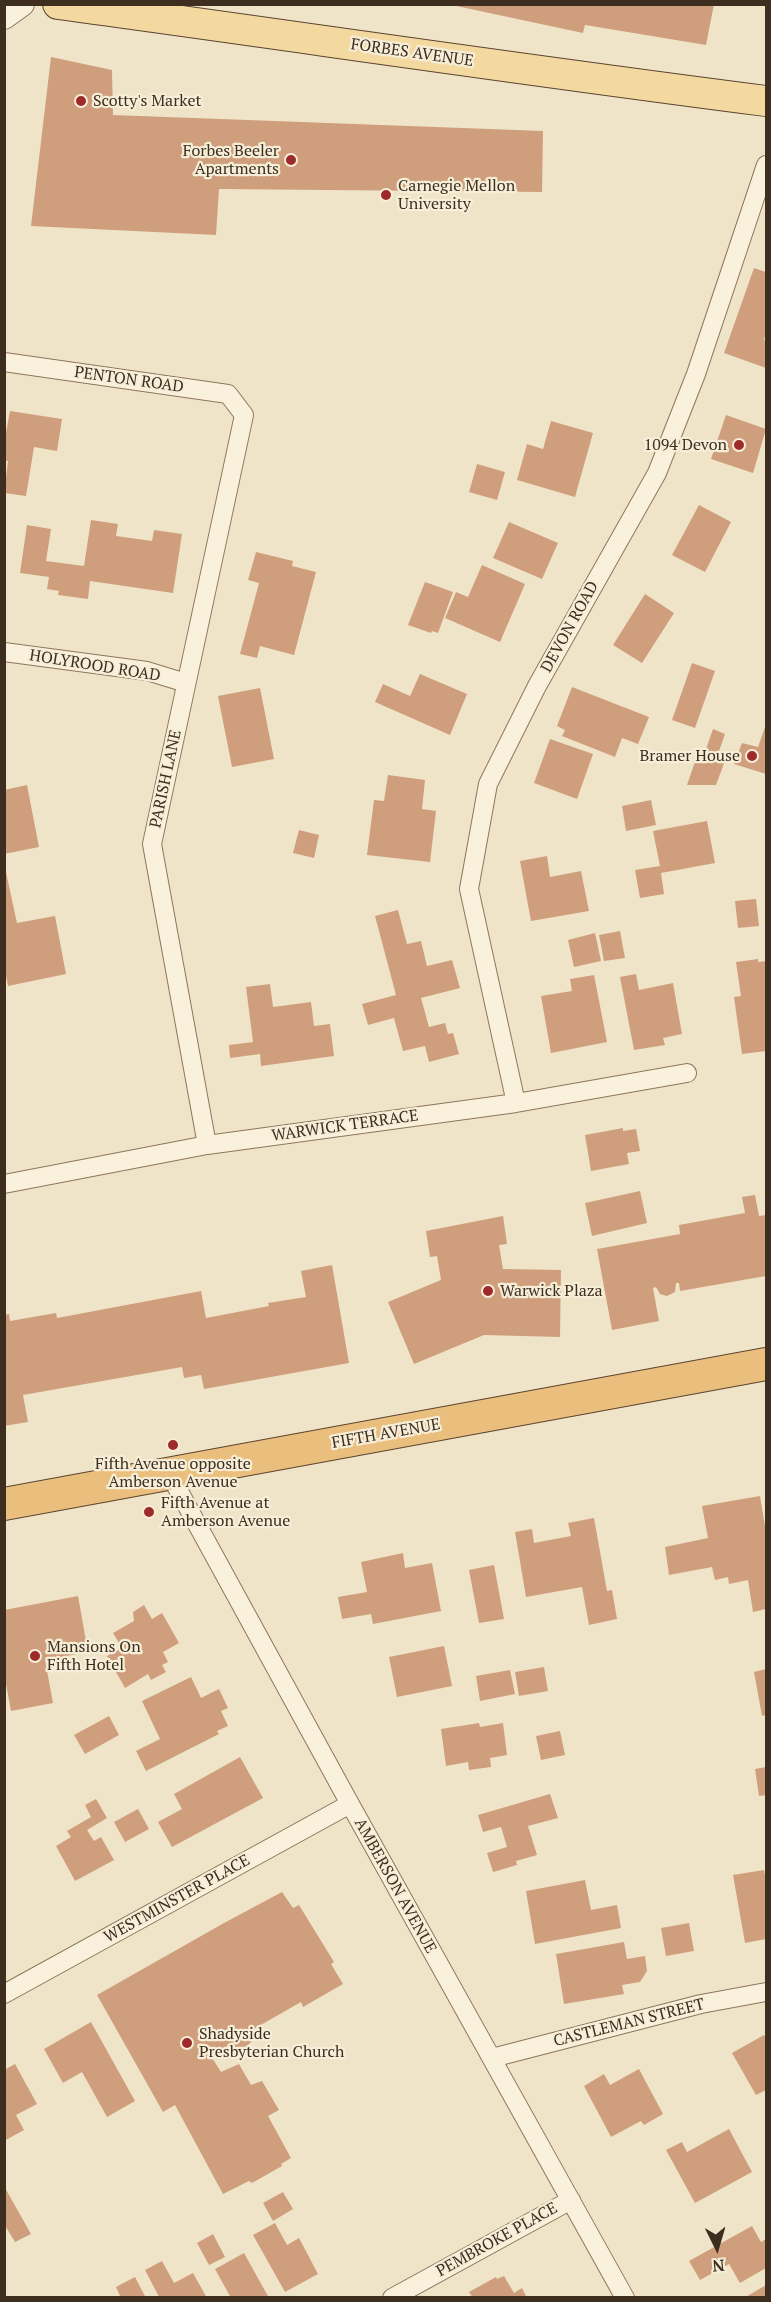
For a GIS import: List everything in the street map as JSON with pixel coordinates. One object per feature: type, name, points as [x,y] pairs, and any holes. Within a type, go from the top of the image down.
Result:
[{"type":"highway","name":"FIFTH AVENUE","points":[[4,1504],[766,1364]]},
{"type":"main road","name":"FORBES AVENUE","points":[[58,4],[766,101]]},
{"type":"street","points":[[4,16],[22,4]]},
{"type":"street","name":"DEVON ROAD","points":[[516,1103],[469,888],[488,784],[537,686],[657,473],[696,374],[766,165]]},
{"type":"street","name":"PENTON ROAD","points":[[4,362],[228,394],[244,415]]},
{"type":"street","name":"PARISH LANE","points":[[207,1145],[152,844],[244,415]]},
{"type":"street","name":"HOLYROOD ROAD","points":[[4,652],[147,671],[186,683]]},
{"type":"street","name":"WARWICK TERRACE","points":[[4,1184],[207,1145],[516,1103],[687,1073]]},
{"type":"street","name":"AMBERSON AVENUE","points":[[169,1473],[624,2298]]},
{"type":"street","name":"WESTMINSTER PLACE","points":[[4,1994],[350,1804]]},
{"type":"street","name":"CASTLEMAN STREET","points":[[492,2058],[701,2004],[766,1992]]},
{"type":"street","name":"PEMBROKE PLACE","points":[[392,2298],[571,2200]]},
{"type":"building","points":[[447,4],[714,4],[706,45],[585,25],[583,33]]},
{"type":"building","name":"Forbes Beeler Apartments","points":[[51,57],[112,70],[113,115],[543,131],[542,192],[219,189],[216,235],[31,226]]},
{"type":"building","points":[[754,268],[766,272],[764,340],[766,342],[766,368],[724,353]]},
{"type":"building","points":[[10,411],[62,419],[57,451],[34,447],[26,496],[4,493],[8,461],[4,461],[4,443]]},
{"type":"building","name":"1094 Devon","points":[[726,415],[766,429],[753,473],[711,459]]},
{"type":"building","points":[[551,421],[593,433],[575,497],[517,480],[527,444],[543,449]]},
{"type":"building","points":[[477,464],[505,472],[497,500],[469,492]]},
{"type":"building","points":[[699,505],[731,522],[705,572],[672,555]]},
{"type":"building","points":[[91,520],[118,524],[116,536],[152,541],[154,530],[182,534],[173,593],[90,581],[88,599],[58,595],[59,591],[47,589],[49,577],[20,573],[27,525],[51,529],[46,561],[84,566]]},
{"type":"building","points":[[509,522],[558,543],[542,579],[493,558]]},
{"type":"building","points":[[256,552],[293,561],[292,566],[316,572],[294,655],[260,646],[257,658],[240,654],[259,583],[248,580]]},
{"type":"building","points":[[482,565],[525,584],[500,642],[445,618],[456,592],[468,597]]},
{"type":"building","points":[[425,582],[453,592],[438,633],[432,631],[431,633],[408,625]]},
{"type":"building","points":[[645,594],[674,613],[642,663],[613,645]]},
{"type":"building","points":[[692,663],[715,671],[695,728],[672,720]]},
{"type":"building","points":[[420,674],[467,694],[450,735],[375,702],[383,684],[410,696]]},
{"type":"building","points":[[572,687],[649,717],[638,744],[622,738],[615,757],[562,736],[565,730],[557,726]]},
{"type":"building","points":[[260,688],[274,759],[232,767],[218,696]]},
{"type":"building","name":"Bramer House","points":[[766,724],[766,774],[734,764],[742,743],[758,747]]},
{"type":"building","points":[[713,729],[725,734],[718,754],[726,758],[716,785],[687,785],[699,750],[705,752]]},
{"type":"building","points":[[550,739],[593,754],[577,799],[534,783]]},
{"type":"building","points":[[388,775],[425,780],[422,809],[436,811],[430,862],[367,855],[374,800],[384,801]]},
{"type":"building","points":[[27,785],[39,847],[4,854],[4,790]]},
{"type":"building","points":[[651,800],[656,825],[626,831],[622,806]]},
{"type":"building","points":[[707,821],[715,863],[661,873],[664,894],[640,898],[635,870],[660,866],[653,831]]},
{"type":"building","points":[[299,830],[319,835],[314,858],[293,853]]},
{"type":"building","points":[[547,856],[550,877],[581,871],[589,911],[531,921],[520,861]]},
{"type":"building","points":[[4,863],[17,923],[55,916],[66,974],[8,986],[4,966]]},
{"type":"building","points":[[756,899],[759,926],[738,928],[735,901]]},
{"type":"building","points":[[398,910],[407,944],[421,941],[427,966],[452,960],[460,988],[421,998],[429,1027],[445,1023],[448,1034],[453,1033],[459,1054],[429,1062],[425,1046],[403,1051],[394,1018],[368,1025],[362,1004],[396,995],[375,916]]},
{"type":"building","points":[[620,931],[625,958],[604,961],[599,935]]},
{"type":"building","points":[[595,933],[601,961],[574,967],[568,940]]},
{"type":"building","points":[[758,959],[758,962],[766,961],[766,1051],[742,1054],[734,997],[741,996],[736,962]]},
{"type":"building","points":[[636,974],[639,990],[673,983],[682,1034],[663,1038],[665,1045],[634,1050],[620,977]]},
{"type":"building","points":[[594,975],[607,1042],[551,1053],[541,996],[572,991],[570,979]]},
{"type":"building","points":[[270,984],[273,1007],[311,1002],[314,1026],[330,1024],[334,1056],[261,1066],[260,1054],[230,1058],[229,1045],[253,1042],[246,987]]},
{"type":"building","points":[[623,1128],[623,1131],[636,1129],[640,1151],[627,1153],[629,1164],[591,1171],[585,1135]]},
{"type":"building","points":[[640,1191],[647,1223],[592,1236],[585,1203]]},
{"type":"building","points":[[755,1195],[759,1216],[766,1215],[766,1276],[680,1291],[679,1283],[676,1283],[675,1292],[667,1296],[660,1294],[656,1287],[653,1288],[659,1321],[612,1330],[597,1249],[680,1234],[679,1225],[745,1213],[742,1197]]},
{"type":"building","name":"Warwick Plaza","points":[[503,1216],[507,1244],[499,1245],[503,1269],[561,1270],[560,1337],[484,1335],[414,1364],[388,1302],[441,1280],[437,1256],[430,1257],[426,1231]]},
{"type":"building","points":[[332,1265],[349,1363],[204,1389],[201,1375],[184,1378],[182,1367],[23,1395],[28,1422],[4,1426],[4,1315],[9,1314],[10,1321],[56,1313],[57,1318],[201,1291],[206,1318],[269,1306],[268,1303],[306,1297],[301,1271]]},
{"type":"building","points":[[760,1496],[766,1532],[766,1609],[753,1612],[748,1580],[729,1584],[728,1577],[715,1580],[712,1567],[669,1575],[665,1547],[708,1538],[702,1506]]},
{"type":"building","points":[[594,1518],[607,1591],[612,1590],[617,1619],[589,1625],[582,1587],[526,1597],[515,1532],[532,1529],[534,1543],[571,1536],[568,1523]]},
{"type":"building","points":[[403,1553],[405,1568],[432,1563],[441,1611],[373,1624],[371,1614],[342,1619],[338,1597],[367,1592],[361,1562]]},
{"type":"building","points":[[494,1565],[504,1619],[479,1623],[469,1570]]},
{"type":"building","name":"Mansions On Fifth Hotel","points":[[78,1596],[88,1652],[45,1660],[53,1703],[11,1711],[4,1673],[4,1610]]},
{"type":"building","points":[[144,1605],[152,1619],[162,1613],[179,1643],[163,1652],[168,1662],[162,1665],[166,1672],[151,1680],[148,1674],[125,1688],[107,1656],[122,1648],[113,1633],[134,1621],[133,1612]]},
{"type":"building","points":[[444,1646],[452,1686],[397,1697],[389,1657]]},
{"type":"building","points":[[544,1667],[548,1691],[519,1696],[515,1672]]},
{"type":"building","points":[[766,1669],[766,1715],[762,1716],[754,1672]]},
{"type":"building","points":[[510,1670],[515,1694],[480,1701],[476,1676]]},
{"type":"building","points":[[191,1677],[201,1698],[219,1689],[228,1708],[221,1711],[228,1726],[217,1731],[219,1734],[146,1771],[136,1751],[160,1739],[142,1701]]},
{"type":"building","points":[[109,1716],[119,1735],[85,1754],[74,1735]]},
{"type":"building","points":[[479,1723],[480,1727],[503,1723],[507,1755],[490,1758],[491,1767],[469,1770],[468,1762],[446,1766],[441,1729]]},
{"type":"building","points":[[560,1731],[565,1755],[541,1760],[536,1736]]},
{"type":"building","points":[[240,1757],[263,1798],[172,1847],[158,1822],[182,1809],[174,1794]]},
{"type":"building","points":[[766,1767],[766,1795],[759,1796],[755,1769]]},
{"type":"building","points":[[550,1794],[558,1818],[528,1826],[537,1855],[516,1861],[517,1865],[493,1872],[487,1853],[507,1847],[501,1827],[483,1832],[478,1815]]},
{"type":"building","points":[[96,1799],[107,1818],[87,1830],[94,1841],[101,1837],[114,1860],[75,1881],[56,1846],[71,1837],[67,1831],[91,1817],[85,1805]]},
{"type":"building","points":[[138,1809],[149,1829],[125,1842],[114,1822]]},
{"type":"building","points":[[764,1870],[766,1939],[745,1943],[733,1875]]},
{"type":"building","points":[[585,1880],[591,1910],[617,1905],[621,1928],[535,1944],[526,1891]]},
{"type":"building","name":"Shadyside Presbyterian Church","points":[[282,1892],[293,1908],[299,1905],[334,1962],[331,1964],[343,1984],[303,2007],[301,2002],[252,2030],[252,2041],[246,2047],[241,2049],[229,2045],[211,2056],[221,2072],[239,2064],[251,2085],[262,2081],[279,2110],[268,2116],[291,2158],[281,2164],[282,2166],[252,2183],[249,2181],[223,2194],[175,2105],[163,2112],[97,1995]]},
{"type":"building","points":[[689,1923],[694,1951],[666,1956],[661,1928]]},
{"type":"building","points":[[624,1942],[627,1959],[645,1956],[647,1971],[640,1982],[622,1985],[624,1994],[564,2004],[556,1954]]},
{"type":"building","points":[[91,2022],[135,2101],[107,2117],[82,2072],[63,2083],[44,2049]]},
{"type":"building","points":[[764,2035],[766,2039],[766,2090],[756,2095],[732,2053]]},
{"type":"building","points":[[15,2064],[37,2104],[16,2115],[24,2130],[4,2141],[4,2070]]},
{"type":"building","points":[[639,2069],[663,2114],[644,2125],[641,2121],[611,2137],[584,2086],[604,2074],[610,2085]]},
{"type":"building","points":[[729,2129],[752,2172],[695,2203],[666,2150],[682,2142],[687,2152]]},
{"type":"building","points":[[4,2186],[31,2234],[15,2242],[4,2224]]},
{"type":"building","points":[[283,2192],[293,2209],[273,2221],[263,2203]]},
{"type":"building","points":[[275,2223],[287,2245],[299,2238],[318,2274],[285,2292],[253,2235]]},
{"type":"building","points":[[752,2226],[761,2242],[766,2239],[766,2268],[740,2283],[729,2264],[700,2280],[689,2261]]},
{"type":"building","points":[[213,2234],[225,2257],[209,2265],[197,2243]]},
{"type":"building","points":[[244,2253],[269,2298],[231,2298],[215,2269]]},
{"type":"building","points":[[162,2261],[174,2283],[193,2273],[207,2298],[159,2297],[145,2270]]},
{"type":"building","points":[[504,2276],[514,2293],[522,2288],[527,2298],[473,2298],[469,2292],[496,2277],[497,2279]]},
{"type":"building","points":[[135,2277],[146,2298],[121,2298],[116,2287]]},
{"type":"building","points":[[766,2285],[766,2298],[744,2298]]},
{"type":"place","name":"Scotty's Market","points":[[81,101]]},
{"type":"place","name":"Forbes Beeler Apartments","points":[[291,160]]},
{"type":"place","name":"Carnegie Mellon University","points":[[386,195]]},
{"type":"place","name":"1094 Devon","points":[[739,445]]},
{"type":"place","name":"Bramer House","points":[[752,756]]},
{"type":"place","name":"Warwick Plaza","points":[[488,1291]]},
{"type":"place","name":"Fifth Avenue opposite Amberson Avenue","points":[[173,1445]]},
{"type":"place","name":"Fifth Avenue at Amberson Avenue","points":[[149,1512]]},
{"type":"place","name":"Mansions On Fifth Hotel","points":[[35,1656]]},
{"type":"place","name":"Shadyside Presbyterian Church","points":[[187,2043]]}]
